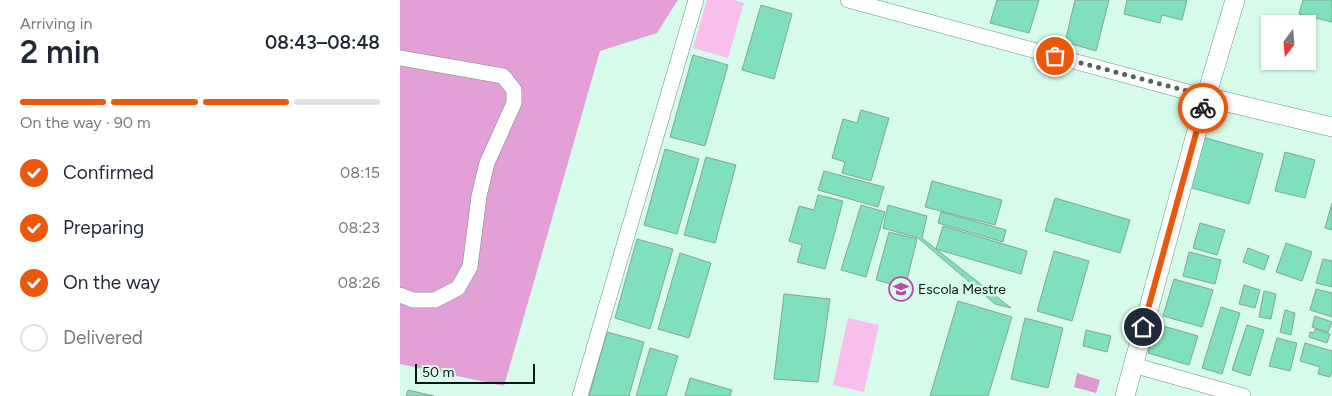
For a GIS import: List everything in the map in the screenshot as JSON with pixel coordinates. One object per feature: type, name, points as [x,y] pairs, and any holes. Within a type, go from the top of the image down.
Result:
[{"type":"street","points":[[580,396],[696,0]]},
{"type":"street","points":[[848,0],[1332,128]]},
{"type":"street","points":[[1125,396],[1206,96],[1235,0]]},
{"type":"street","points":[[400,58],[502,76],[514,90],[514,103],[487,163],[479,196],[470,267],[458,288],[436,300],[413,300],[400,296]]},
{"type":"street","points":[[1133,365],[1244,396]]},
{"type":"shaded area","points":[[400,0],[678,0],[657,33],[600,51],[504,386],[400,364]]},
{"type":"shaded area","points":[[707,0],[734,0],[744,3],[728,58],[693,48]]},
{"type":"shaded area","points":[[848,318],[879,325],[864,392],[833,385]]},
{"type":"shaded area","points":[[1077,373],[1100,380],[1096,393],[1074,387]]},
{"type":"building","points":[[997,0],[1039,0],[1029,33],[990,23]]},
{"type":"building","points":[[1075,0],[1109,0],[1096,51],[1065,42]]},
{"type":"building","points":[[1127,0],[1187,0],[1182,20],[1162,15],[1160,23],[1124,14]]},
{"type":"building","points":[[1303,0],[1332,0],[1332,22],[1316,18],[1316,15],[1299,14]]},
{"type":"building","points":[[761,5],[792,14],[774,79],[742,70]]},
{"type":"building","points":[[693,55],[728,65],[705,146],[670,137]]},
{"type":"building","points":[[861,110],[889,118],[871,181],[842,173],[845,162],[832,158],[843,119],[857,123]]},
{"type":"building","points":[[1199,136],[1263,154],[1249,204],[1185,186]]},
{"type":"building","points":[[665,149],[699,159],[677,234],[644,225]]},
{"type":"building","points":[[1285,152],[1315,160],[1305,198],[1275,191]]},
{"type":"building","points":[[706,157],[736,165],[715,243],[684,235]]},
{"type":"building","points":[[824,171],[884,187],[878,207],[818,190]]},
{"type":"building","points":[[932,181],[1002,200],[995,225],[925,207]]},
{"type":"building","points":[[818,195],[843,201],[825,269],[797,262],[802,245],[789,241],[799,206],[814,210]]},
{"type":"building","points":[[1055,198],[1130,220],[1120,253],[1045,231]]},
{"type":"building","points":[[1332,203],[1332,230],[1325,228]]},
{"type":"building","points":[[861,205],[885,212],[866,277],[841,270]]},
{"type":"building","points":[[888,205],[927,216],[922,238],[1011,308],[995,304],[918,238],[883,228]]},
{"type":"building","points":[[941,212],[1006,230],[1003,242],[938,223]]},
{"type":"building","points":[[1200,223],[1225,230],[1217,255],[1193,248]]},
{"type":"building","points":[[943,226],[1027,251],[1021,274],[936,249]]},
{"type":"building","points":[[889,232],[917,239],[905,288],[876,280]]},
{"type":"building","points":[[637,239],[673,249],[650,329],[615,318]]},
{"type":"building","points":[[1286,243],[1312,252],[1302,281],[1276,272]]},
{"type":"building","points":[[1248,248],[1269,256],[1264,270],[1243,262]]},
{"type":"building","points":[[1054,251],[1089,261],[1072,321],[1037,311]]},
{"type":"building","points":[[1189,252],[1221,260],[1215,284],[1183,276]]},
{"type":"building","points":[[680,253],[711,263],[689,338],[658,329]]},
{"type":"building","points":[[1323,259],[1332,261],[1332,287],[1316,283]]},
{"type":"building","points":[[1174,279],[1213,290],[1202,327],[1163,316]]},
{"type":"building","points":[[1244,285],[1260,290],[1255,308],[1239,304]]},
{"type":"building","points":[[1316,289],[1332,293],[1332,317],[1310,310]]},
{"type":"building","points":[[1264,291],[1276,294],[1271,319],[1259,317]]},
{"type":"building","points":[[784,294],[830,299],[818,382],[774,379]]},
{"type":"building","points":[[958,301],[1012,317],[988,396],[930,396]]},
{"type":"building","points":[[1221,307],[1240,313],[1222,374],[1202,368]]},
{"type":"building","points":[[1285,310],[1295,313],[1291,335],[1280,332]]},
{"type":"building","points":[[1315,316],[1332,322],[1328,332],[1312,327]]},
{"type":"building","points":[[1025,318],[1063,328],[1048,388],[1011,379]]},
{"type":"building","points":[[1156,324],[1198,336],[1189,365],[1148,353]]},
{"type":"building","points":[[1247,325],[1264,330],[1250,376],[1232,370]]},
{"type":"building","points":[[1315,329],[1330,334],[1327,343],[1309,337],[1310,332],[1314,333]]},
{"type":"building","points":[[1086,330],[1111,336],[1107,352],[1083,346]]},
{"type":"building","points":[[607,332],[644,342],[629,396],[589,396]]},
{"type":"building","points":[[1277,338],[1297,343],[1290,371],[1269,366]]},
{"type":"building","points":[[1305,343],[1332,351],[1332,371],[1330,377],[1318,374],[1320,367],[1300,361]]},
{"type":"building","points":[[650,348],[678,356],[666,396],[636,396]]},
{"type":"building","points":[[690,378],[732,390],[730,396],[685,396]]},
{"type":"building","points":[[408,390],[434,396],[406,396]]},
{"type":"way so far","points":[[1055,56],[1206,96],[1203,108]]},
{"type":"place","name":"Escola Mestre","points":[[901,289]]},
{"type":"route","points":[[1143,327],[1203,108]]}]
